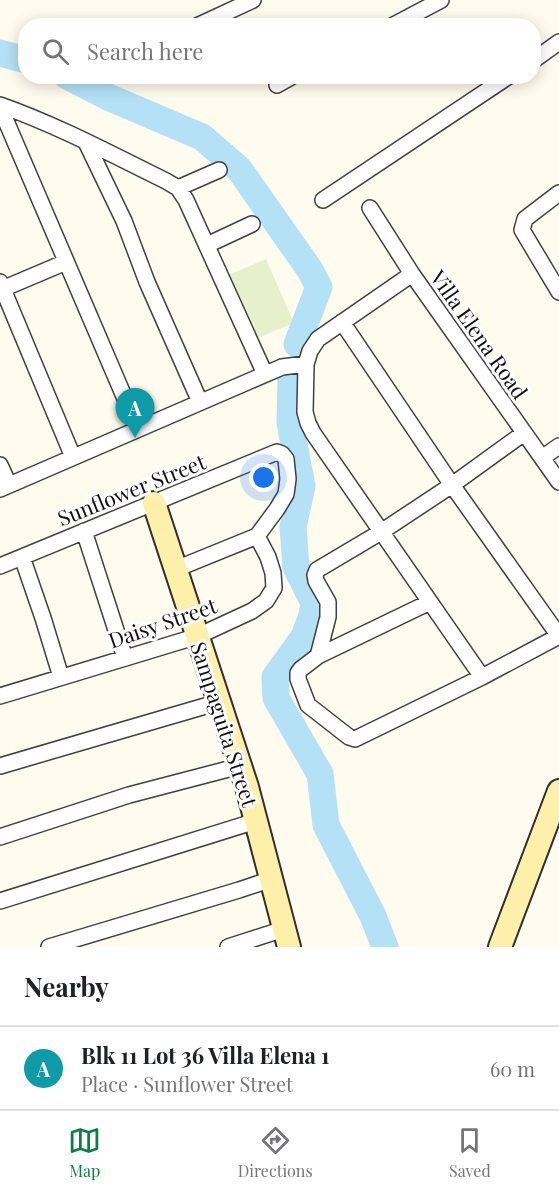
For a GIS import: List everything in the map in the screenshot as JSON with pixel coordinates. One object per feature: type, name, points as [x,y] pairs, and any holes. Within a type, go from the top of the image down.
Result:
[{"type":"street","points":[[214,18],[253,0]]},
{"type":"street","points":[[407,18],[441,0]]},
{"type":"street","points":[[541,55],[559,42]]},
{"type":"street","points":[[323,200],[497,84]]},
{"type":"street","points":[[0,106],[27,115],[86,142],[178,188],[186,200],[265,374]]},
{"type":"street","points":[[0,106],[138,429]]},
{"type":"street","points":[[86,142],[124,221],[147,282],[200,402]]},
{"type":"street","points":[[178,188],[219,170]]},
{"type":"street","points":[[559,193],[525,219],[522,230],[559,292]]},
{"type":"street","name":"Villa Elena Road","points":[[370,208],[412,274],[559,482]]},
{"type":"street","points":[[207,245],[252,224]]},
{"type":"street","points":[[66,262],[1,287],[73,457]]},
{"type":"street","points":[[412,274],[318,339],[302,364],[306,412],[313,433],[482,677]]},
{"type":"street","points":[[342,322],[452,485],[559,636],[356,739],[349,737],[308,705],[298,679],[301,669],[318,656],[430,602]]},
{"type":"street","points":[[0,465],[4,487],[265,374],[282,367],[302,364]]},
{"type":"street","points":[[318,656],[328,617],[328,602],[316,581],[317,570],[381,532],[524,433]]},
{"type":"street","points":[[542,458],[559,446]]},
{"type":"street","name":"Sunflower Street","points":[[0,567],[277,452],[286,459],[288,479],[286,494],[257,536]]},
{"type":"street","name":"Sampaguita Street","points":[[154,502],[240,766],[287,938]]},
{"type":"street","points":[[84,531],[125,658]]},
{"type":"street","points":[[176,570],[257,536]]},
{"type":"street","name":"Daisy Street","points":[[0,696],[198,636],[252,611],[266,601],[274,588],[273,573],[268,557],[257,536]]},
{"type":"street","points":[[22,556],[62,677]]},
{"type":"street","points":[[0,766],[219,702]]},
{"type":"street","points":[[0,837],[129,795],[240,766]]},
{"type":"street","points":[[500,947],[559,790]]},
{"type":"street","points":[[0,901],[256,821]]},
{"type":"street","points":[[49,947],[272,879]]},
{"type":"street","points":[[228,947],[287,938]]},
{"type":"green space","points":[[266,259],[294,323],[255,339],[228,275]]},
{"type":"waterway","points":[[0,53],[18,58]]},
{"type":"waterway","points":[[83,84],[202,137],[239,169],[310,270],[319,287],[297,344]]},
{"type":"waterway","points":[[291,377],[290,423],[302,486],[293,527],[296,567],[314,603],[304,637],[275,677],[276,698],[320,774],[326,825],[373,916],[385,947]]},
{"type":"place","name":"Blk 11 Lot 36 Villa Elena 1","points":[[135,438]]}]
